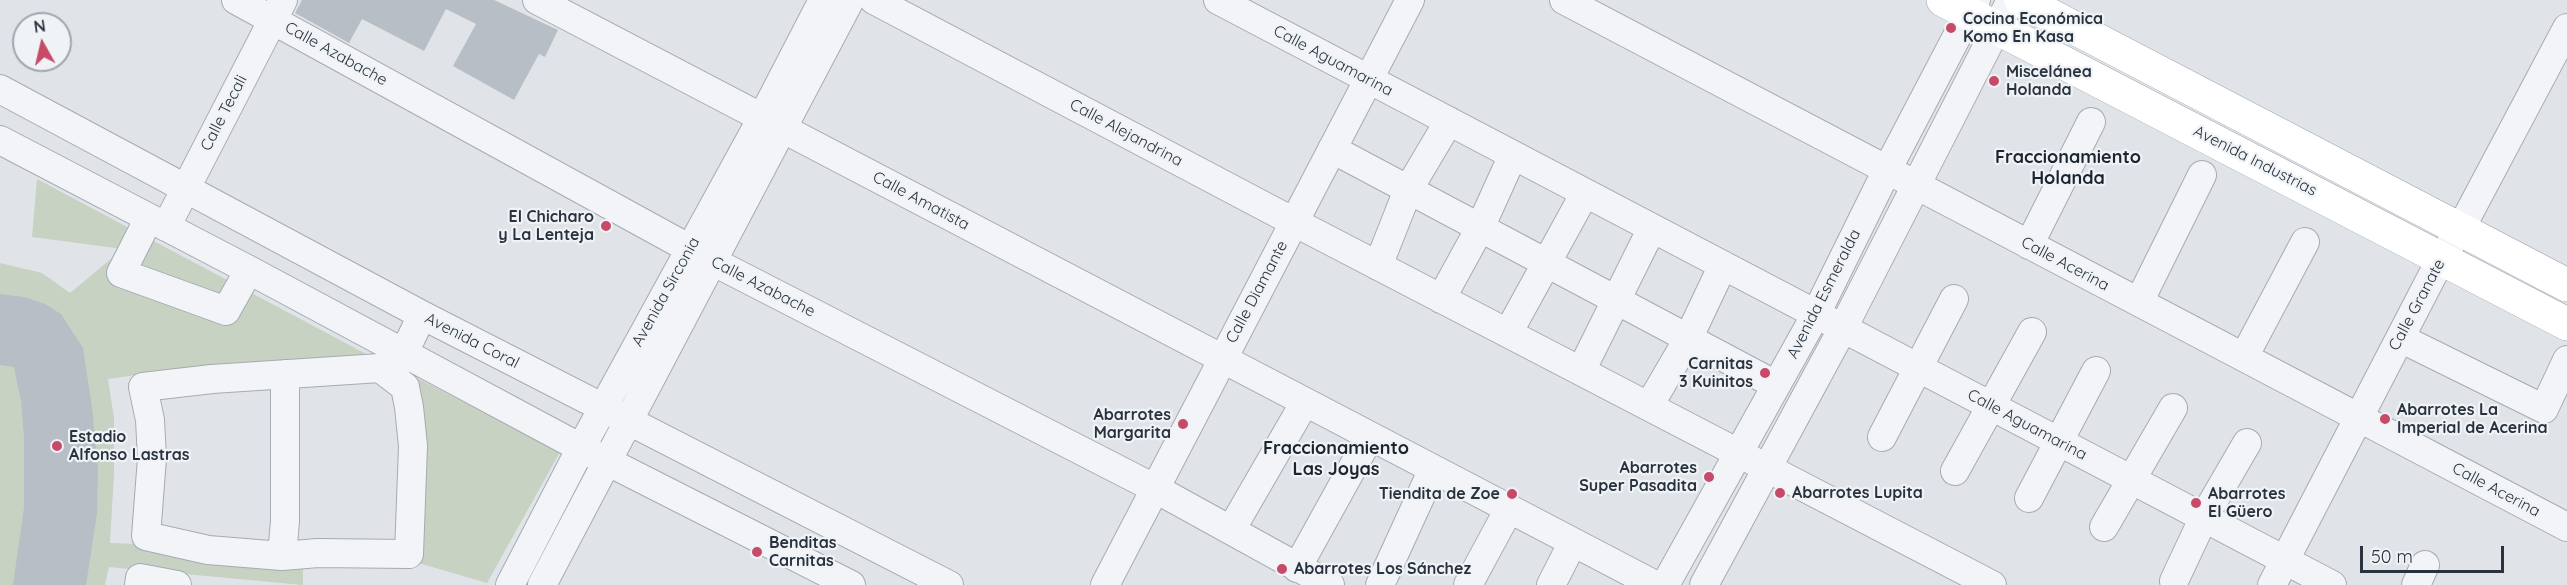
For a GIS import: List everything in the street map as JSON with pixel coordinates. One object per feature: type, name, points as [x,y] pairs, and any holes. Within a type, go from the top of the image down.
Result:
[{"type":"main road","points":[[2020,0],[2567,285]]},
{"type":"main road","name":"Avenida Industrias","points":[[1962,4],[2004,14],[2442,258],[2567,324]]},
{"type":"street","name":"Calle Azabache","points":[[236,0],[278,10],[701,254],[1156,489],[1330,585]]},
{"type":"street","name":"Calle Amatista","points":[[537,0],[1654,585]]},
{"type":"street","name":"Avenida Sirconia","points":[[772,123],[823,0]]},
{"type":"street","name":"Avenida Sirconia","points":[[510,585],[602,408],[701,254],[772,123],[850,0]]},
{"type":"street","name":"Calle Alejandrina","points":[[874,0],[1378,266],[1992,585]]},
{"type":"street","name":"Calle Aguamarina","points":[[1218,0],[2204,517],[2279,573],[2332,585]]},
{"type":"street","name":"Calle Diamante","points":[[1105,585],[1410,0]]},
{"type":"street","name":"Calle Acerina","points":[[1564,0],[2567,527]]},
{"type":"street","name":"Avenida Esmeralda","points":[[1665,585],[1816,314],[1887,170],[1962,4]]},
{"type":"street","name":"Calle Tecali","points":[[249,270],[226,311],[122,273],[185,189],[278,10]]},
{"type":"street","name":"Avenida Esmeralda","points":[[1704,585],[1843,328],[2004,14]]},
{"type":"street","name":"Calle Granate","points":[[2279,573],[2442,258],[2461,228],[2567,28]]},
{"type":"street","name":"Avenida Coral","points":[[0,89],[422,315],[949,585]]},
{"type":"street","points":[[1378,266],[1408,189],[1449,121]]},
{"type":"street","points":[[2029,244],[2091,122]]},
{"type":"street","points":[[0,140],[249,270],[580,448],[851,585]]},
{"type":"street","points":[[1332,149],[1776,386]]},
{"type":"street","points":[[1442,299],[1480,228],[1513,155]]},
{"type":"street","points":[[2139,302],[2202,175]]},
{"type":"street","points":[[1508,333],[1586,193]]},
{"type":"street","points":[[1581,371],[1652,228]]},
{"type":"street","points":[[2244,357],[2305,242]]},
{"type":"street","name":"Avenida Sirconia","points":[[542,585],[628,422],[701,254]]},
{"type":"street","points":[[1649,406],[1688,339],[1723,265]]},
{"type":"street","points":[[1882,437],[1954,299]]},
{"type":"street","points":[[380,368],[405,387],[409,407],[413,446],[409,554],[282,556],[208,550],[146,536],[152,458],[150,420],[143,387],[212,379],[380,368],[395,368],[422,315]]},
{"type":"street","points":[[1955,471],[2032,332]]},
{"type":"street","points":[[2400,338],[2544,409],[2567,360]]},
{"type":"street","points":[[2029,498],[2096,371]]},
{"type":"street","points":[[282,556],[285,521],[285,374]]},
{"type":"street","points":[[1231,530],[1305,402]]},
{"type":"street","points":[[2104,527],[2173,408]]},
{"type":"street","points":[[1297,568],[1370,436]]},
{"type":"street","points":[[2174,581],[2204,517],[2247,443]]},
{"type":"street","points":[[1380,585],[1433,469]]},
{"type":"street","points":[[1470,580],[1509,509]]},
{"type":"street","points":[[1551,585],[1573,542]]},
{"type":"street","points":[[139,585],[140,578],[177,585]]},
{"type":"green space","name":"Estadio Alfonso Lastras","points":[[37,179],[370,356],[209,365],[108,379],[114,418],[110,543],[140,544],[303,567],[303,585],[109,567],[105,585],[0,585],[0,263],[42,273],[70,293],[123,249],[32,237]]},
{"type":"green space","points":[[417,378],[560,452],[487,583],[415,562],[419,399]]},
{"type":"building","points":[[302,0],[494,0],[558,30],[545,57],[539,54],[514,100],[453,66],[476,24],[446,9],[424,51],[362,19],[349,43],[295,13]]},
{"type":"building","points":[[0,294],[24,297],[45,304],[61,314],[83,348],[98,470],[97,513],[86,585],[13,585],[24,508],[24,437],[21,401],[14,367],[0,365]]},
{"type":"place","name":"Cocina Económica Komo En Kasa","points":[[1951,28]]},
{"type":"place","name":"Miscelánea Holanda","points":[[1994,81]]},
{"type":"place","name":"El Chicharo y La Lenteja","points":[[606,226]]},
{"type":"place","name":"Carnitas 3 Kuinitos","points":[[1765,373]]},
{"type":"place","name":"Abarrotes La Imperial de Acerina","points":[[2385,419]]},
{"type":"place","name":"Abarrotes Margarita","points":[[1183,424]]},
{"type":"place","name":"Estadio Alfonso Lastras","points":[[57,446]]},
{"type":"place","name":"Abarrotes Super Pasadita","points":[[1709,477]]},
{"type":"place","name":"Abarrotes Lupita","points":[[1780,493]]},
{"type":"place","name":"Tiendita de Zoe","points":[[1512,494]]},
{"type":"place","name":"Abarrotes El Güero","points":[[2196,503]]},
{"type":"place","name":"Benditas Carnitas","points":[[757,552]]},
{"type":"place","name":"Abarrotes Los Sánchez","points":[[1282,569]]},
{"type":"district","name":"Fraccionamiento Holanda","points":[[2068,168]]},
{"type":"district","name":"Fraccionamiento Las Joyas","points":[[1336,459]]}]
